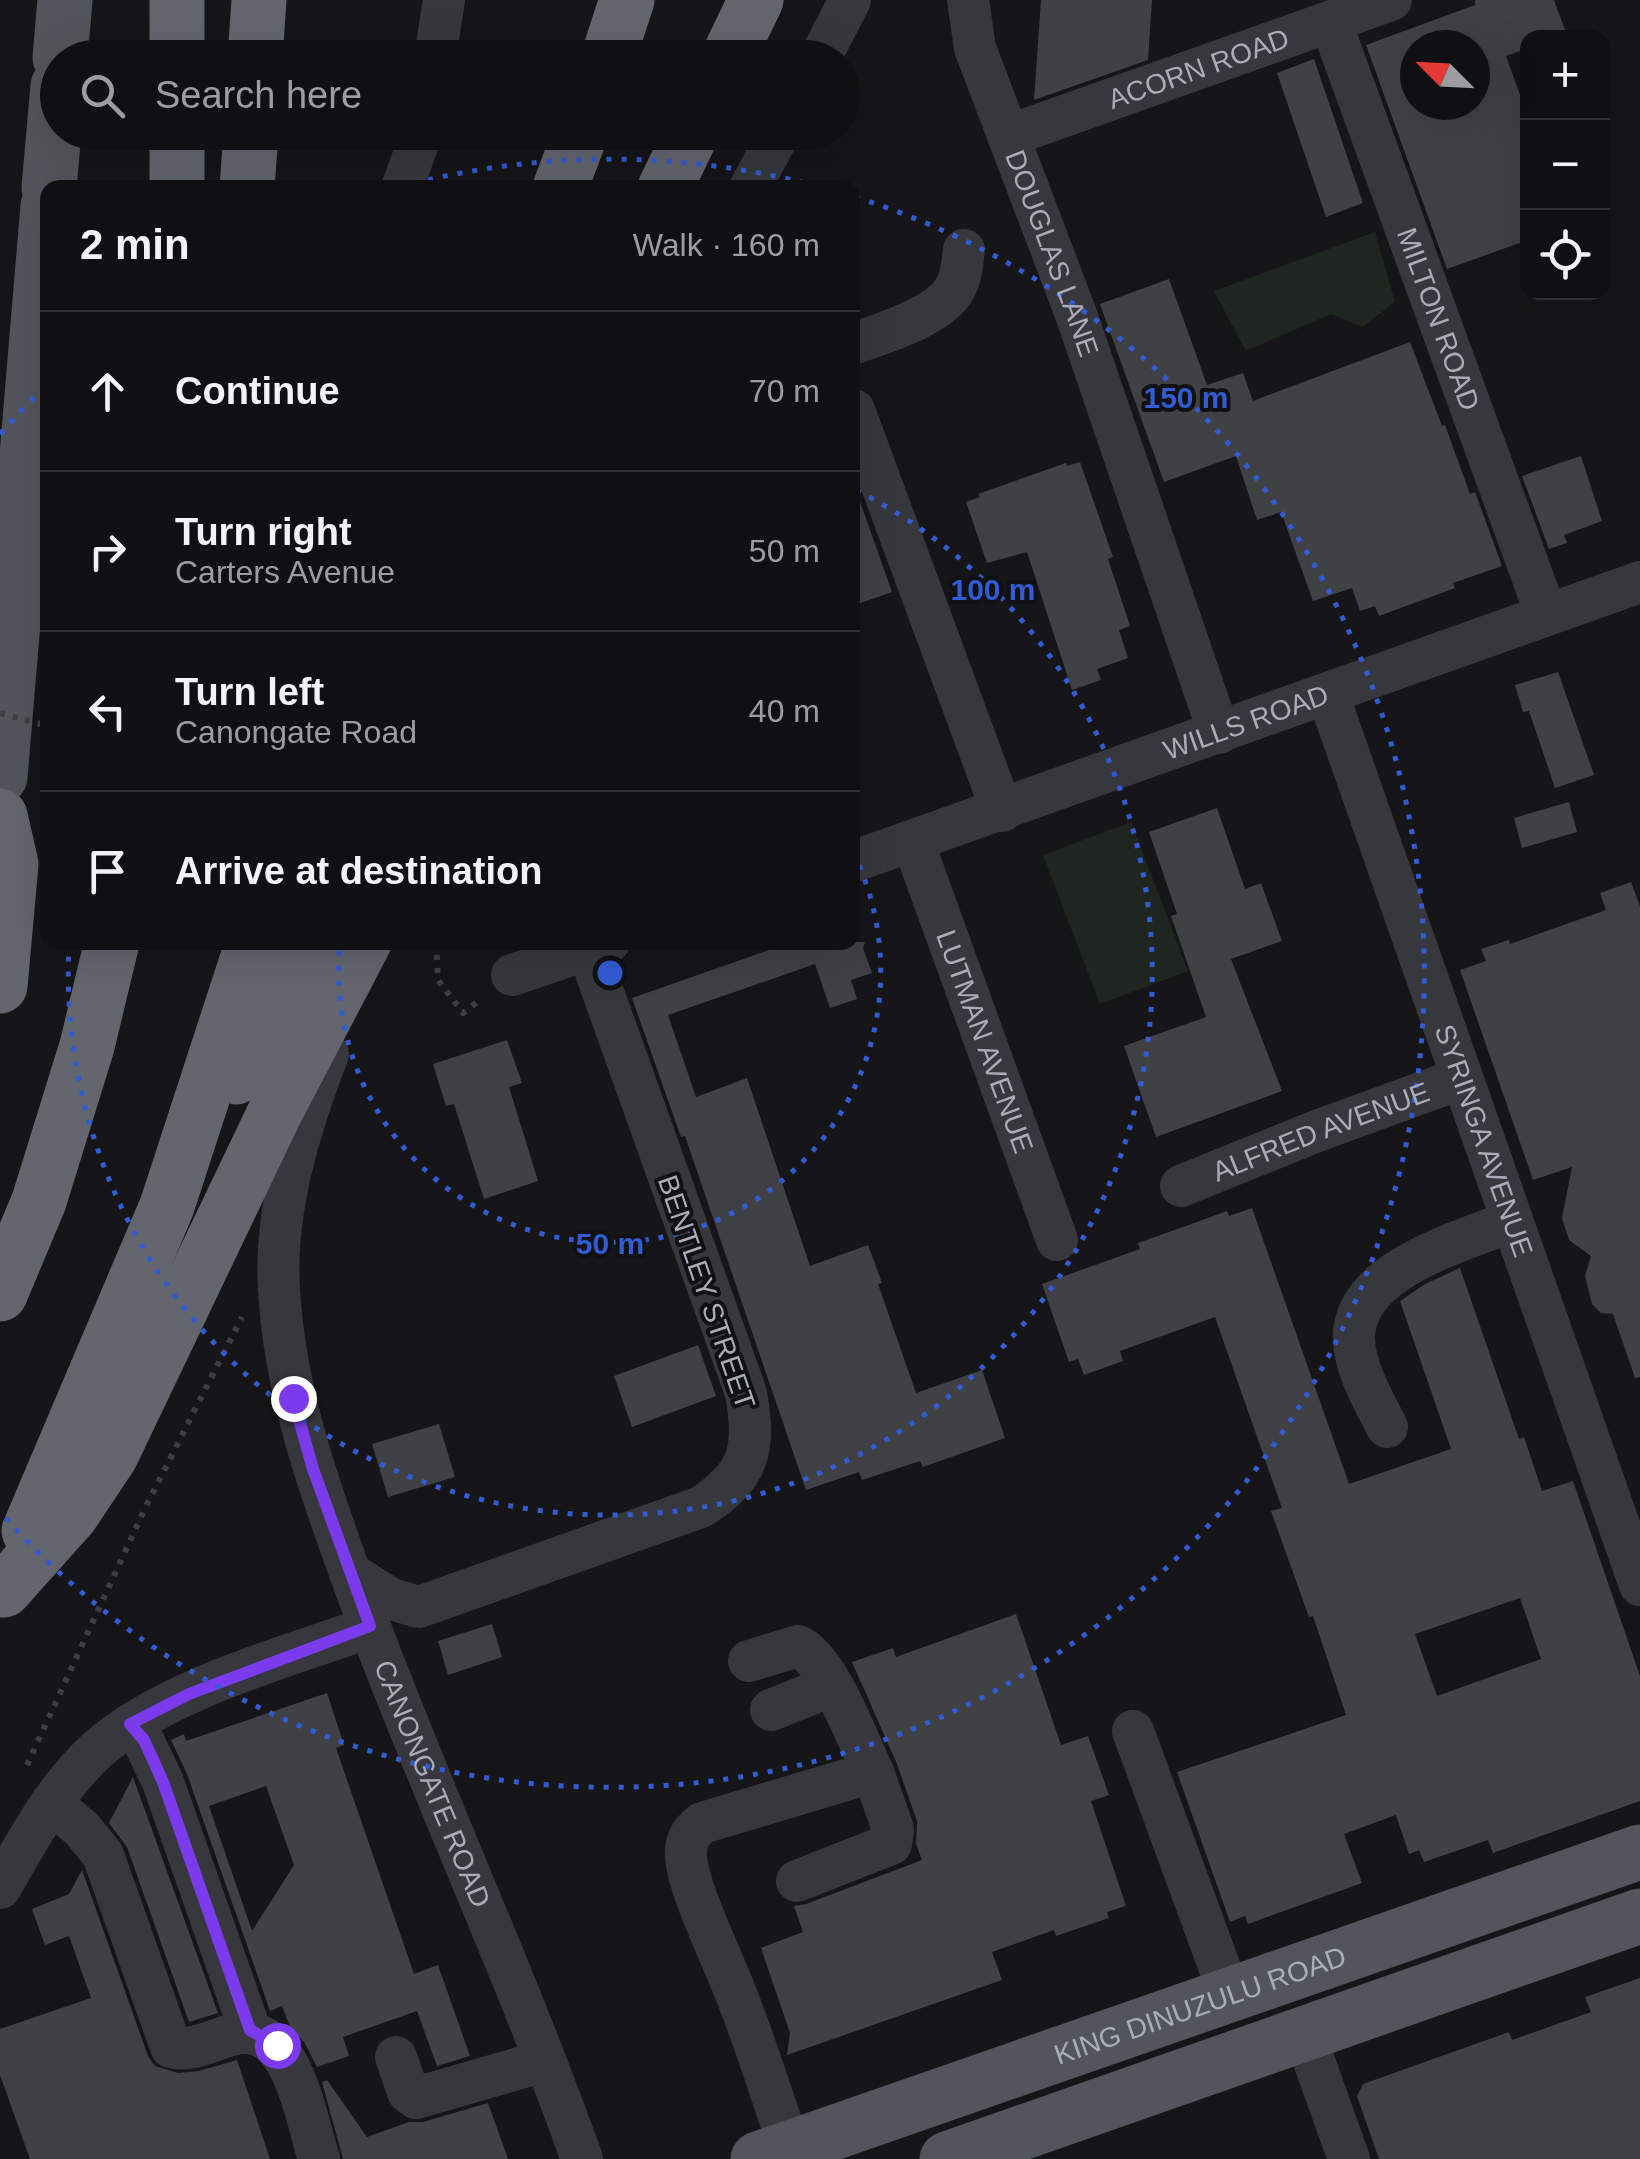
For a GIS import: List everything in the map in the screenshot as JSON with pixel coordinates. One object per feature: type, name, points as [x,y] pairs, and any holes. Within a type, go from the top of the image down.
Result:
[{"type":"highway","points":[[177,0],[177,40]]},
{"type":"highway","points":[[256,40],[259,0]]},
{"type":"highway","points":[[614,40],[627,0]]},
{"type":"highway","points":[[737,40],[756,0]]},
{"type":"highway","points":[[177,150],[177,180]]},
{"type":"highway","points":[[247,180],[249,150]]},
{"type":"highway","points":[[563,180],[574,150]]},
{"type":"highway","points":[[669,180],[683,150]]},
{"type":"highway","points":[[0,816],[10,864],[0,986]]},
{"type":"highway","points":[[0,1294],[38,1202],[87,1046],[110,950]]},
{"type":"highway","points":[[167,1206],[250,950]]},
{"type":"highway","points":[[2,1594],[167,1206],[303,950]]},
{"type":"highway","points":[[2,1594],[71,1515],[112,1455],[275,1112],[360,950]]},
{"type":"main road","points":[[62,40],[65,0]]},
{"type":"main road","points":[[50,180],[52,150]]},
{"type":"main road","points":[[0,777],[40,301]]},
{"type":"main road","name":"KING DINUZULU ROAD","points":[[774,2154],[1640,1852]]},
{"type":"main road","points":[[946,2159],[1640,1916]]},
{"type":"street","points":[[438,40],[444,0]]},
{"type":"street","points":[[829,40],[850,0]]},
{"type":"street","name":"DOUGLAS LANE","points":[[968,0],[974,48],[1077,317],[1219,733]]},
{"type":"street","name":"ACORN ROAD","points":[[1008,136],[1384,2]]},
{"type":"street","name":"MILTON ROAD","points":[[1332,23],[1546,614]]},
{"type":"street","points":[[405,180],[416,150]]},
{"type":"street","points":[[754,180],[770,150]]},
{"type":"street","points":[[860,341],[932,311],[948,300],[957,286],[964,250]]},
{"type":"street","points":[[860,426],[1002,811]]},
{"type":"street","name":"WILLS ROAD","points":[[860,859],[1640,582]]},
{"type":"street","name":"SYRINGA AVENUE","points":[[1328,695],[1640,1585]]},
{"type":"street","name":"LUTMAN AVENUE","points":[[913,842],[1057,1240]]},
{"type":"street","name":"CANONGATE ROAD","points":[[371,950],[308,1110],[283,1208],[278,1286],[293,1398],[313,1469],[395,1693],[582,2159]]},
{"type":"street","points":[[512,974],[586,950]]},
{"type":"street","name":"BENTLEY STREET","points":[[419,1607],[701,1507],[735,1480],[752,1443],[746,1393],[599,950]]},
{"type":"street","name":"ALFRED AVENUE","points":[[1181,1186],[1462,1078]]},
{"type":"street","points":[[1387,1427],[1364,1380],[1354,1340],[1358,1314],[1371,1292],[1404,1266],[1512,1221]]},
{"type":"street","points":[[350,1573],[391,1598],[419,1607],[402,1646],[395,1693]]},
{"type":"street","points":[[0,1888],[51,1803],[97,1750],[130,1724],[189,1694],[370,1626]]},
{"type":"street","points":[[750,1661],[798,1646],[810,1654],[831,1686],[873,1772],[893,1828],[891,1844],[797,1881]]},
{"type":"street","points":[[771,1710],[831,1686]]},
{"type":"street","points":[[130,1724],[144,1740],[163,1782],[250,2030]]},
{"type":"street","points":[[1133,1731],[1229,1993]]},
{"type":"street","points":[[774,2154],[738,1998],[686,1861],[686,1845],[691,1832],[702,1822],[873,1772]]},
{"type":"street","points":[[51,1803],[82,1829],[103,1855],[171,2047],[186,2049],[250,2030],[269,2038],[284,2056],[319,2159]]},
{"type":"street","points":[[1304,2033],[1349,2159]]},
{"type":"street","points":[[396,2056],[408,2092],[416,2098],[544,2061]]},
{"type":"path","points":[[0,713],[40,724]]},
{"type":"path","points":[[436,950],[438,980],[462,1013],[512,974]]},
{"type":"path","points":[[26,1766],[146,1506],[256,1290],[279,1267]]},
{"type":"shaded area","points":[[1375,232],[1395,302],[1362,327],[1331,314],[1246,351],[1214,291]]},
{"type":"shaded area","points":[[1131,822],[1188,971],[1100,1004],[1043,855]]},
{"type":"building","points":[[1041,0],[1152,0],[1148,60],[1034,100]]},
{"type":"building","points":[[1475,0],[1554,0],[1565,30],[1520,30],[1520,51],[1506,56],[1520,95],[1520,243],[1447,269],[1366,45],[1400,33],[1400,120],[1490,120],[1490,30],[1407,30],[1475,5]]},
{"type":"building","points":[[1314,59],[1363,203],[1326,217],[1277,73]]},
{"type":"building","points":[[1169,279],[1207,385],[1243,373],[1253,401],[1410,342],[1470,494],[1475,492],[1502,566],[1379,616],[1375,606],[1360,611],[1352,588],[1313,601],[1281,512],[1257,520],[1236,456],[1164,482],[1100,304]]},
{"type":"building","points":[[1581,456],[1602,521],[1564,535],[1567,543],[1549,549],[1522,476]]},
{"type":"building","points":[[1080,462],[1113,557],[1108,559],[1130,626],[1119,630],[1128,658],[1097,669],[1101,680],[1072,690],[1027,552],[987,563],[966,502],[980,497],[978,494],[1066,463],[1067,466]]},
{"type":"building","points":[[860,501],[892,592],[860,603]]},
{"type":"building","points":[[1558,672],[1594,775],[1555,788],[1529,711],[1523,712],[1515,685]]},
{"type":"building","points":[[1569,802],[1577,832],[1522,848],[1514,818]]},
{"type":"building","points":[[1217,808],[1245,889],[1261,883],[1282,941],[1231,959],[1282,1091],[1156,1137],[1124,1046],[1206,1017],[1171,916],[1177,914],[1149,832]]},
{"type":"building","points":[[1631,882],[1640,906],[1640,1377],[1635,1378],[1613,1314],[1601,1313],[1592,1304],[1585,1276],[1591,1256],[1569,1240],[1562,1218],[1572,1167],[1533,1180],[1460,970],[1486,961],[1481,949],[1509,940],[1510,944],[1606,910],[1600,893]]},
{"type":"building","points":[[860,942],[865,942],[863,948],[872,973],[851,980],[857,999],[830,1008],[815,964],[668,1015],[696,1097],[747,1078],[810,1266],[868,1245],[916,1393],[982,1370],[1005,1438],[923,1467],[920,1461],[862,1480],[859,1472],[806,1490],[685,1136],[681,1137],[632,998],[769,950],[860,950]]},
{"type":"building","points":[[507,1040],[522,1083],[509,1087],[538,1181],[484,1199],[454,1104],[446,1106],[433,1064]]},
{"type":"building","points":[[1252,1208],[1349,1484],[1451,1449],[1400,1301],[1460,1268],[1519,1439],[1524,1437],[1542,1491],[1573,1481],[1640,1676],[1640,1801],[1493,1853],[1488,1840],[1424,1862],[1419,1850],[1409,1854],[1396,1815],[1344,1834],[1362,1883],[1248,1924],[1245,1916],[1230,1922],[1177,1772],[1346,1715],[1313,1616],[1309,1617],[1271,1511],[1282,1508],[1215,1317],[1120,1351],[1123,1361],[1084,1375],[1078,1359],[1069,1362],[1042,1284],[1140,1249],[1138,1243],[1227,1211],[1229,1216]],"holes":[[[1520,1598],[1541,1659],[1437,1696],[1415,1634]]]},
{"type":"building","points":[[698,1345],[716,1396],[632,1427],[614,1376]]},
{"type":"building","points":[[439,1424],[455,1477],[388,1497],[372,1444]]},
{"type":"building","points":[[1016,1614],[1061,1745],[1088,1736],[1109,1795],[1091,1801],[1126,1906],[1107,1912],[1109,1918],[1056,1936],[1054,1930],[992,1952],[1002,1980],[787,2055],[790,2033],[761,1948],[803,1932],[794,1906],[922,1860],[916,1844],[917,1821],[897,1764],[852,1662],[893,1648],[896,1657]]},
{"type":"building","points":[[492,1624],[502,1657],[448,1675],[438,1641]]},
{"type":"building","points":[[327,1693],[344,1745],[336,1748],[414,1974],[438,1965],[470,2056],[437,2066],[417,2011],[343,2037],[349,2056],[317,2067],[304,2042],[290,2027],[282,2006],[270,2011],[187,1774],[171,1740],[184,1734],[186,1741]],"holes":[[[266,1786],[294,1865],[252,1931],[209,1806]]]},
{"type":"building","points":[[133,1777],[218,2013],[189,2022],[127,1847],[109,1823]]},
{"type":"building","points":[[82,1870],[148,2056],[155,2066],[178,2073],[237,2060],[270,2159],[30,2159],[0,2075],[0,2029],[91,1998],[69,1936],[45,1945],[32,1909],[69,1894]]},
{"type":"building","points":[[1640,1978],[1640,2159],[1379,2159],[1357,2096],[1363,2084],[1509,2032],[1512,2040],[1591,2012],[1585,1997]]},
{"type":"building","points":[[327,2080],[367,2137],[409,2122],[423,2122],[488,2103],[508,2159],[343,2159],[322,2082]]},
{"type":"route","points":[[277,2045],[250,2030],[163,1782],[144,1740],[130,1724],[189,1694],[370,1626],[313,1469],[293,1398]]}]
